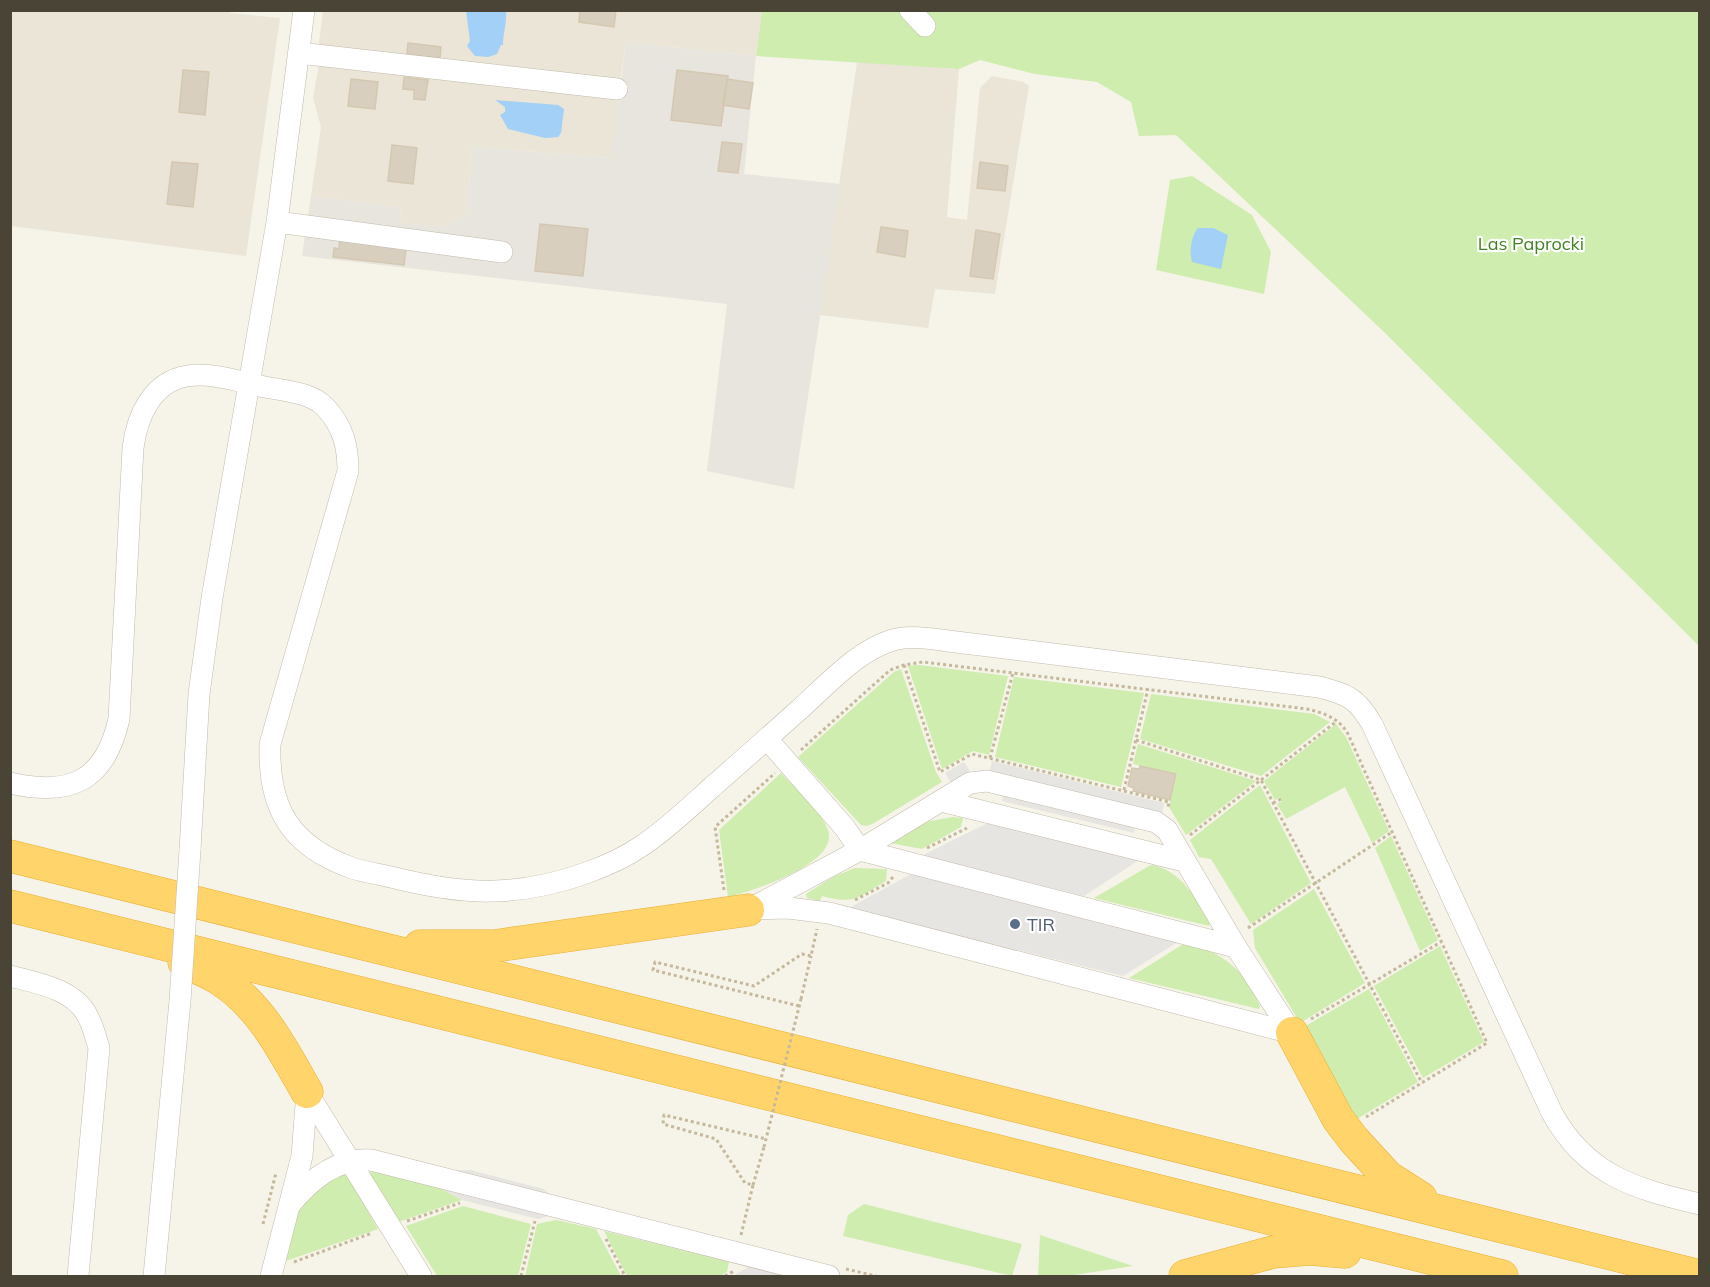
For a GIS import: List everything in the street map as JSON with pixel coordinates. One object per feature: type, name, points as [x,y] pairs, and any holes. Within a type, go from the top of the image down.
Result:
[{"type":"highway","points":[[10,856],[1700,1276]]},
{"type":"highway","points":[[363,944],[494,946],[737,905]]},
{"type":"highway","points":[[10,906],[1502,1276]]},
{"type":"highway","points":[[135,937],[222,981],[245,1000],[262,1019],[308,1092]]},
{"type":"highway","points":[[1300,1027],[1338,1119],[1354,1140],[1388,1177],[1442,1211]]},
{"type":"highway","points":[[1185,1276],[1273,1252],[1310,1249],[1447,1263]]},
{"type":"street","points":[[154,1276],[180,1001],[199,694],[212,598],[277,222],[304,10]]},
{"type":"street","points":[[910,10],[925,26]]},
{"type":"street","points":[[299,53],[617,90]]},
{"type":"street","points":[[277,222],[502,252]]},
{"type":"street","points":[[10,783],[37,788],[57,788],[76,783],[93,773],[106,757],[115,740],[119,718],[133,448],[136,427],[143,409],[156,393],[171,382],[188,376],[207,376],[300,394],[316,400],[335,420],[347,445],[348,471],[270,744],[271,784],[280,810],[295,833],[337,863],[359,870],[461,891],[503,892],[541,887],[606,866],[642,846],[682,815],[858,658],[901,638],[928,639],[1319,687],[1346,694],[1362,707],[1372,723],[1551,1113],[1563,1134],[1576,1149],[1602,1171],[1637,1187],[1700,1204]]},
{"type":"street","points":[[766,739],[845,828],[860,850],[1236,947]]},
{"type":"street","points":[[737,905],[860,850],[970,783],[987,781],[1156,822],[1167,830],[1236,947],[1300,1027]]},
{"type":"street","points":[[941,801],[1184,861]]},
{"type":"street","points":[[737,905],[829,913],[1300,1027]]},
{"type":"street","points":[[10,976],[53,988],[81,1006],[88,1016],[99,1048],[78,1276]]},
{"type":"street","points":[[308,1092],[421,1276]]},
{"type":"street","points":[[277,1272],[289,1206],[302,1156],[308,1092]]},
{"type":"street","points":[[289,1206],[302,1189],[315,1179],[349,1161],[371,1160],[829,1276]]},
{"type":"path","points":[[990,758],[1013,673]]},
{"type":"path","points":[[1124,790],[1148,689]]},
{"type":"path","points":[[1184,839],[1337,721]]},
{"type":"path","points":[[1136,740],[1261,780],[1422,1083]]},
{"type":"path","points":[[737,905],[715,827],[781,767]]},
{"type":"path","points":[[1273,803],[1281,799]]},
{"type":"path","points":[[923,851],[970,826],[974,809]]},
{"type":"path","points":[[1248,928],[1392,832]]},
{"type":"path","points":[[725,1276],[738,1269],[741,1262],[725,1258],[729,1240],[739,1243],[801,999],[818,922],[826,924],[832,902],[847,904],[888,883],[893,878],[898,860]]},
{"type":"path","points":[[1300,1027],[1441,942]]},
{"type":"path","points":[[799,1006],[653,970],[655,962],[754,986],[802,954],[811,956]]},
{"type":"path","points":[[753,1185],[745,1183],[716,1138],[663,1124],[664,1115],[766,1139]]},
{"type":"path","points":[[277,1272],[390,1227],[461,1203]]},
{"type":"path","points":[[521,1276],[535,1221],[525,1218]]},
{"type":"path","points":[[605,1237],[625,1276]]},
{"type":"shaded area","points":[[230,10],[230,13],[280,18],[246,256],[11,226],[11,11]]},
{"type":"shaded area","points":[[323,11],[762,11],[756,56],[626,42],[620,82],[318,50]]},
{"type":"shaded area","points":[[626,42],[756,56],[744,174],[840,184],[794,489],[707,471],[727,304],[302,256],[311,196],[401,208],[400,223],[443,227],[467,214],[472,147],[611,158]]},
{"type":"shaded area","points":[[857,62],[959,69],[947,217],[967,220],[980,88],[992,76],[1023,82],[1029,86],[995,294],[935,289],[928,328],[820,315]]},
{"type":"shaded area","points":[[319,65],[619,97],[612,158],[472,147],[467,214],[443,227],[400,223],[401,208],[311,196],[321,127],[313,98]]},
{"type":"shaded area","points":[[992,761],[1164,803],[1162,814],[990,771]]},
{"type":"shaded area","points":[[964,762],[970,771],[951,783],[945,773]]},
{"type":"shaded area","points":[[1004,790],[1136,822],[1134,833],[1002,801]]},
{"type":"shaded area","name":"TIR","points":[[988,823],[1139,860],[1084,896],[921,856]]},
{"type":"shaded area","name":"TIR","points":[[911,874],[1181,940],[1123,976],[849,908]]},
{"type":"shaded area","points":[[435,1170],[470,1170],[544,1189],[560,1203]]},
{"type":"shaded area","points":[[430,1183],[556,1214],[538,1219],[462,1200]]},
{"type":"shaded area","points":[[750,1266],[791,1276],[733,1276]]},
{"type":"green space","name":"Las Paprocki","points":[[762,10],[1699,11],[1699,646],[1383,331],[1176,135],[1139,136],[1131,102],[1097,82],[1035,74],[980,60],[959,69],[756,56]]},
{"type":"green space","points":[[1192,176],[1252,215],[1271,252],[1264,294],[1156,270],[1170,180]]},
{"type":"green space","points":[[919,665],[1008,676],[989,755],[973,751],[942,769],[908,666]]},
{"type":"green space","points":[[901,669],[936,772],[942,782],[874,823],[867,826],[861,825],[798,757],[894,672]]},
{"type":"green space","points":[[1014,677],[1144,693],[1121,787],[995,757]]},
{"type":"green space","points":[[1151,694],[1314,714],[1330,722],[1261,776],[1140,739]]},
{"type":"green space","points":[[1336,724],[1346,737],[1389,831],[1372,843],[1345,787],[1286,819],[1277,804],[1282,801],[1280,797],[1275,800],[1264,781]]},
{"type":"green space","points":[[1138,744],[1256,781],[1186,835],[1169,807],[1177,774],[1133,764]]},
{"type":"green space","points":[[781,773],[825,823],[828,830],[828,842],[821,854],[792,874],[728,897],[719,830]]},
{"type":"green space","points":[[1260,785],[1311,883],[1251,924],[1211,859],[1199,857],[1190,840]]},
{"type":"green space","points":[[953,817],[963,818],[961,827],[922,849],[890,843],[925,822]]},
{"type":"green space","points":[[1391,836],[1438,940],[1420,951],[1375,848]]},
{"type":"green space","points":[[1153,865],[1172,873],[1187,887],[1210,922],[1209,926],[1094,898]]},
{"type":"green space","points":[[855,868],[887,869],[886,881],[856,898],[842,900],[822,896],[820,901],[807,898],[806,894],[833,877]]},
{"type":"green space","points":[[1314,889],[1365,983],[1300,1023],[1255,948],[1253,930]]},
{"type":"green space","points":[[1185,943],[1211,952],[1231,964],[1254,993],[1260,1006],[1259,1009],[1129,978]]},
{"type":"green space","points":[[1440,946],[1484,1042],[1423,1078],[1374,986]]},
{"type":"green space","points":[[1369,989],[1418,1082],[1357,1119],[1302,1028]]},
{"type":"green space","points":[[372,1170],[430,1183],[462,1200],[398,1222],[369,1175]]},
{"type":"green space","points":[[343,1173],[348,1176],[378,1229],[283,1262],[299,1209],[316,1188]]},
{"type":"green space","points":[[864,1204],[1022,1244],[1012,1276],[843,1236],[848,1215]]},
{"type":"green space","points":[[463,1206],[531,1224],[518,1276],[437,1276],[406,1226]]},
{"type":"green space","points":[[556,1220],[596,1229],[621,1276],[525,1276],[537,1224]]},
{"type":"green space","points":[[604,1231],[729,1262],[727,1272],[720,1276],[627,1276]]},
{"type":"green space","points":[[1040,1235],[1133,1266],[1067,1276],[1038,1276]]},
{"type":"water","points":[[466,11],[506,11],[503,45],[497,54],[488,57],[475,56],[467,46],[470,41]]},
{"type":"water","points":[[495,100],[558,105],[564,109],[561,133],[558,137],[545,138],[508,129],[500,115],[505,112],[505,107]]},
{"type":"water","points":[[1198,228],[1213,228],[1228,235],[1221,269],[1192,262],[1191,244]]},
{"type":"building","points":[[580,10],[616,10],[614,27],[579,22]]},
{"type":"building","points":[[408,43],[441,47],[440,58],[407,54]]},
{"type":"building","points":[[183,70],[209,72],[205,115],[179,112]]},
{"type":"building","points":[[677,70],[728,76],[721,126],[671,120]]},
{"type":"building","points":[[404,77],[428,80],[425,100],[414,99],[414,90],[403,89]]},
{"type":"building","points":[[351,79],[378,82],[375,109],[348,106]]},
{"type":"building","points":[[727,79],[753,83],[749,109],[723,105]]},
{"type":"building","points":[[722,142],[742,144],[738,173],[718,171]]},
{"type":"building","points":[[392,145],[417,148],[413,184],[388,181]]},
{"type":"building","points":[[172,162],[198,164],[193,207],[167,204]]},
{"type":"building","points":[[980,162],[1008,166],[1005,191],[977,188]]},
{"type":"building","points":[[540,224],[588,229],[583,276],[535,271]]},
{"type":"building","points":[[881,227],[908,231],[905,257],[877,252]]},
{"type":"building","points":[[976,230],[1000,234],[993,279],[970,276]]},
{"type":"building","points":[[340,237],[407,241],[404,265],[333,257],[334,248],[339,249]]},
{"type":"building","points":[[1140,766],[1176,774],[1170,800],[1133,791],[1134,788],[1128,786],[1132,768],[1139,769]]},
{"type":"place","name":"TIR","points":[[1015,924]]}]
